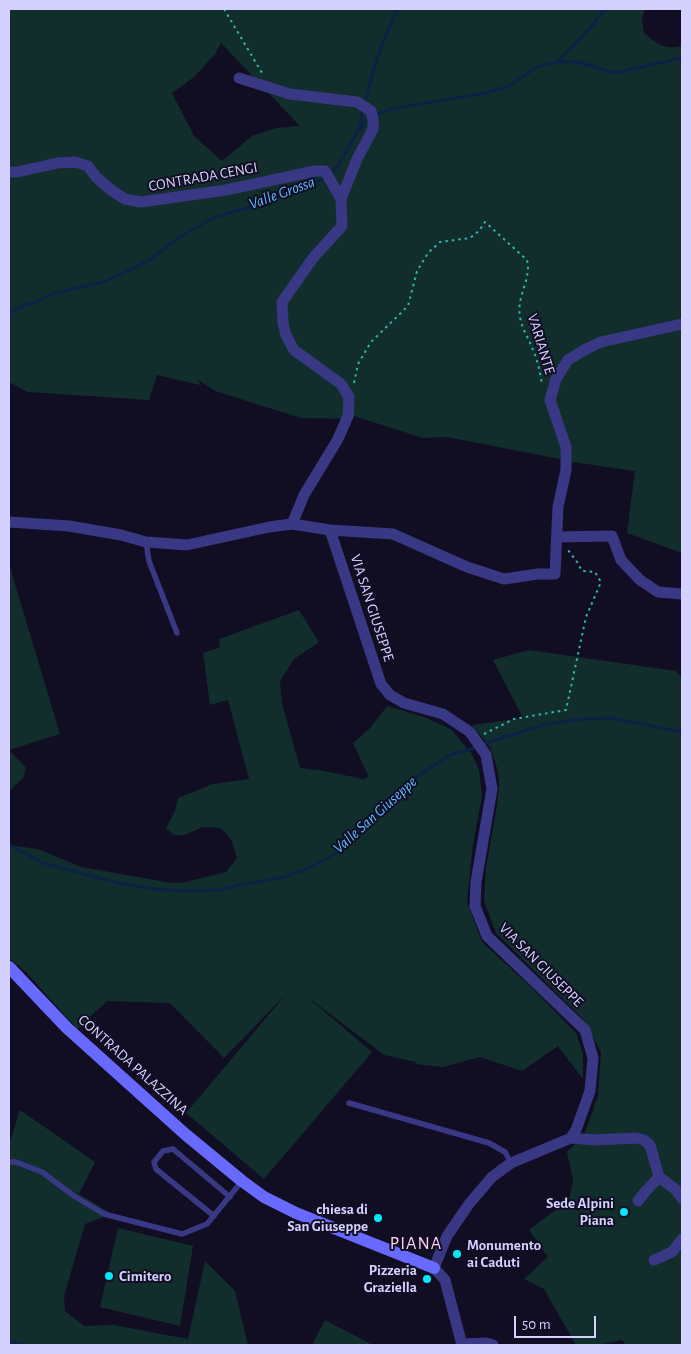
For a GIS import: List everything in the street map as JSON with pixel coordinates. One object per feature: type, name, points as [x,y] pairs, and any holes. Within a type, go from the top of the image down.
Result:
[{"type":"street","points":[[239,78],[290,94],[357,102],[371,112],[373,120],[373,129],[357,159],[341,199],[342,226],[313,258],[282,302],[286,336],[294,350],[342,384],[349,397],[348,416],[338,439],[304,495],[292,524]]},
{"type":"street","name":"CONTRADA CENGI","points":[[9,172],[58,163],[75,162],[88,166],[96,177],[125,199],[141,202],[217,191],[315,171],[325,171],[341,199]]},
{"type":"street","points":[[9,522],[69,526],[121,535],[146,542],[187,545],[269,526],[292,524],[330,530],[393,534],[504,579],[538,574],[555,574],[558,507],[566,470],[566,447],[550,400],[556,379],[568,360],[601,342],[682,324]]},
{"type":"street","name":"VIA SAN GIUSEPPE","points":[[330,530],[381,684],[390,695],[404,703],[442,714],[470,732],[486,755],[492,789],[476,882],[475,906],[487,936],[585,1030],[593,1058],[590,1091],[576,1130],[571,1138]]},
{"type":"street","points":[[557,537],[612,536],[621,560],[640,580],[658,592],[682,594]]},
{"type":"street","name":"CONTRADA PALAZZINA","points":[[9,966],[67,1028],[185,1134],[264,1197],[296,1213],[434,1268]]},
{"type":"street","points":[[493,1345],[486,1343],[462,1345],[445,1280],[434,1268],[447,1236],[469,1204],[492,1177],[511,1163],[571,1138],[595,1140],[636,1138],[644,1140],[650,1146],[659,1178],[675,1189],[682,1198]]},
{"type":"street","points":[[638,1201],[644,1192],[659,1178]]},
{"type":"street","points":[[654,1260],[672,1252],[682,1239]]},
{"type":"lane","points":[[146,542],[149,561],[177,633]]},
{"type":"lane","points":[[349,1103],[490,1143],[505,1152],[511,1163]]},
{"type":"lane","points":[[214,1216],[156,1169],[154,1162],[163,1151],[173,1149],[230,1196]]},
{"type":"lane","points":[[9,1162],[16,1162],[42,1172],[74,1196],[104,1214],[182,1234],[207,1224],[242,1181]]},
{"type":"path","points":[[224,9],[263,75]]},
{"type":"path","name":"VARIANTE","points":[[349,397],[354,386],[358,364],[372,342],[408,306],[417,271],[428,253],[440,242],[470,238],[479,231],[485,222],[527,260],[529,267],[519,305],[520,316],[524,331],[534,351],[542,386],[550,400]]},
{"type":"path","points":[[475,739],[514,718],[566,710],[586,617],[601,582],[594,572],[582,571],[557,537]]},
{"type":"green space","points":[[9,9],[645,9],[642,17],[644,33],[665,47],[682,46],[682,553],[627,533],[635,471],[573,463],[447,437],[423,438],[354,416],[353,419],[301,418],[215,391],[198,380],[200,385],[157,375],[149,400],[28,392],[9,382]],"holes":[[[221,43],[300,126],[276,128],[252,136],[222,161],[194,136],[172,93],[194,77],[215,54]]]},
{"type":"green space","points":[[9,564],[60,734],[9,750]]},
{"type":"green space","points":[[299,610],[319,642],[294,659],[280,681],[282,703],[300,768],[363,779],[369,777],[353,743],[370,728],[387,706],[427,718],[452,730],[472,754],[479,770],[482,796],[473,844],[467,902],[482,942],[533,989],[576,1033],[583,1054],[583,1079],[558,1046],[522,1071],[480,1057],[443,1067],[415,1064],[416,1062],[384,1055],[305,995],[372,1052],[264,1179],[186,1113],[287,993],[224,1058],[170,1003],[107,1001],[77,1029],[26,972],[9,958],[9,843],[15,846],[38,849],[81,867],[172,883],[186,882],[226,872],[237,858],[231,839],[221,828],[203,827],[185,835],[174,835],[166,828],[175,811],[178,798],[213,784],[249,779],[228,700],[210,705],[203,653],[220,647],[219,639]]},
{"type":"green space","points":[[529,650],[676,671],[682,678],[682,1345],[626,1345],[622,1340],[599,1345],[576,1345],[544,1289],[524,1279],[548,1257],[529,1230],[569,1200],[573,1180],[567,1152],[584,1135],[598,1096],[601,1052],[582,1018],[496,933],[484,901],[486,868],[499,785],[498,771],[490,747],[472,725],[523,718],[493,660]]},
{"type":"green space","points":[[9,750],[26,768],[23,778],[9,791]]},
{"type":"green space","points":[[20,1110],[95,1162],[79,1194],[112,1214],[85,1224],[64,1296],[65,1311],[84,1326],[113,1325],[188,1339],[205,1261],[235,1291],[248,1345],[9,1345],[9,1144]]},
{"type":"green space","points":[[118,1228],[193,1246],[180,1326],[100,1307]]},
{"type":"green space","points":[[325,1320],[369,1343],[372,1345],[312,1345]]},
{"type":"waterway","points":[[366,99],[379,52],[398,9]]},
{"type":"waterway","name":"Valle Grossa","points":[[375,115],[396,108],[486,93],[507,87],[537,67],[558,62],[605,9]]},
{"type":"waterway","points":[[559,62],[578,62],[615,73],[682,58]]},
{"type":"waterway","points":[[359,129],[363,108]]},
{"type":"waterway","name":"Valle Grossa","points":[[331,174],[358,131],[370,118]]},
{"type":"waterway","name":"Valle Grossa","points":[[9,313],[53,294],[106,281],[148,261],[181,236],[215,217],[244,209],[270,196],[325,178]]},
{"type":"waterway","name":"Valle San Giuseppe","points":[[483,744],[547,724],[584,719],[611,718],[682,732]]},
{"type":"waterway","name":"Valle San Giuseppe","points":[[9,845],[43,863],[118,883],[154,889],[186,891],[221,890],[284,877],[309,868],[338,852],[361,834],[418,776],[450,755],[477,747]]},
{"type":"waterway","points":[[9,1341],[25,1345]]},
{"type":"place","name":"Sede Alpini Piana","points":[[624,1212]]},
{"type":"place","name":"chiesa di San Giuseppe","points":[[378,1218]]},
{"type":"place","name":"Monumento ai Caduti","points":[[457,1254]]},
{"type":"place","name":"Cimitero","points":[[109,1276]]},
{"type":"place","name":"Pizzeria Graziella","points":[[427,1279]]},
{"type":"district","name":"PIANA","points":[[416,1244]]}]
